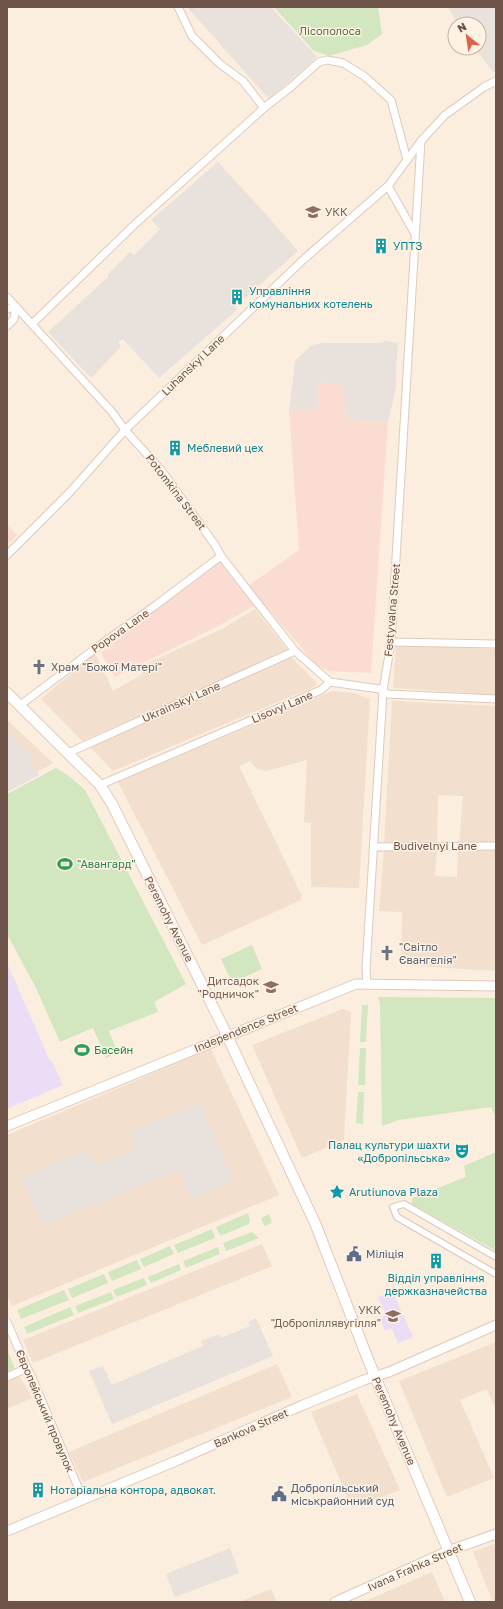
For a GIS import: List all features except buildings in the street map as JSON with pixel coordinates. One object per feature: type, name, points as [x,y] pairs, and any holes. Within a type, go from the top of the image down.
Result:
[{"type":"main road","name":"Peremohy Avenue","points":[[7,693],[100,785],[112,804],[227,1036],[321,1239],[376,1377],[470,1602]]},
{"type":"street","points":[[178,7],[192,36],[220,64],[243,80],[264,108]]},
{"type":"street","points":[[32,324],[134,225],[264,108],[291,87],[319,62],[327,60],[343,63],[364,76],[391,100],[407,160]]},
{"type":"street","points":[[416,235],[388,186],[421,141],[445,115],[484,87],[496,81]]},
{"type":"street","name":"Festyvalna Street","points":[[367,984],[366,969],[375,847],[383,691],[391,642],[421,141]]},
{"type":"street","name":"Luhanskyi Lane","points":[[7,554],[70,492],[126,430],[304,259],[388,186]]},
{"type":"street","name":"Potomkina Street","points":[[7,297],[112,412],[162,471],[215,545],[221,556],[295,651],[330,682]]},
{"type":"street","points":[[7,309],[16,307],[14,319],[7,326]]},
{"type":"street","name":"Popova Lane","points":[[19,706],[221,556]]},
{"type":"street","points":[[391,642],[496,644]]},
{"type":"street","name":"Ukrainskyi Lane","points":[[68,753],[295,651]]},
{"type":"street","points":[[330,682],[383,691],[388,694],[496,699]]},
{"type":"street","name":"Lisovyi Lane","points":[[100,785],[321,690],[330,682]]},
{"type":"street","name":"Budivelnyi Lane","points":[[375,847],[496,846]]},
{"type":"street","name":"Independence Street","points":[[7,1126],[356,984],[496,986]]},
{"type":"street","points":[[496,1257],[404,1204],[393,1207],[397,1217],[496,1274]]},
{"type":"street","name":"Європейський провулок","points":[[7,1322],[83,1499]]},
{"type":"street","name":"Bankova Street","points":[[7,1531],[176,1461],[303,1405],[376,1377],[496,1325]]},
{"type":"street","points":[[7,1377],[27,1368]]},
{"type":"street","name":"Ivana Frahka Street","points":[[335,1602],[448,1551],[496,1534]]},
{"type":"shaded area","points":[[187,7],[271,7],[317,57],[269,99]]},
{"type":"shaded area","points":[[448,7],[496,7],[496,72],[493,72],[481,56],[487,56],[487,16],[453,16]]},
{"type":"shaded area","points":[[218,162],[298,251],[235,307],[237,310],[159,378],[123,339],[118,342],[121,347],[91,378],[48,332],[108,277],[108,274],[130,252],[134,255],[160,229],[151,220]]},
{"type":"shaded area","points":[[385,341],[398,343],[396,388],[388,422],[358,421],[346,417],[343,385],[316,383],[319,408],[289,410],[295,361],[312,345],[324,343],[380,343]]},
{"type":"shaded area","points":[[316,383],[344,385],[346,417],[358,421],[388,422],[371,673],[330,671],[317,666],[264,604],[252,607],[218,626],[115,677],[101,653],[219,560],[242,590],[299,550],[289,410],[319,408]]},
{"type":"shaded area","points":[[7,525],[17,535],[7,545]]},
{"type":"shaded area","points":[[255,609],[287,650],[82,741],[41,699],[95,653],[113,691],[143,674],[139,667],[224,628]]},
{"type":"shaded area","points":[[396,645],[496,649],[496,695],[393,688]]},
{"type":"shaded area","points":[[291,657],[316,682],[316,686],[113,771],[89,746]]},
{"type":"shaded area","points":[[332,691],[354,693],[370,699],[359,888],[311,887],[311,823],[304,822],[307,760],[266,771],[257,769],[250,761],[239,766],[302,896],[301,900],[202,945],[118,782]]},
{"type":"shaded area","points":[[392,701],[496,706],[496,842],[459,842],[463,796],[438,795],[437,843],[384,844]]},
{"type":"shaded area","points":[[7,720],[53,763],[7,789]]},
{"type":"shaded area","points":[[7,731],[34,760],[31,764],[37,770],[39,775],[7,792]]},
{"type":"shaded area","points":[[458,848],[496,849],[496,971],[401,965],[402,912],[379,911],[384,850],[437,851],[435,876],[457,877]]},
{"type":"shaded area","points":[[7,963],[50,1061],[52,1061],[63,1085],[7,1109]]},
{"type":"shaded area","points":[[343,1009],[351,1012],[344,1140],[302,1158],[252,1045]]},
{"type":"shaded area","points":[[211,1049],[279,1195],[12,1306],[7,1296],[7,1135]]},
{"type":"shaded area","points":[[201,1103],[233,1181],[191,1199],[179,1170],[42,1226],[21,1177],[86,1150],[96,1165],[136,1150],[129,1132]]},
{"type":"shaded area","points":[[262,1244],[272,1266],[33,1363],[23,1340]]},
{"type":"shaded area","name":"УКК \"Добропіллявугілля\"","points":[[392,1291],[413,1337],[398,1343],[392,1328],[385,1331],[380,1318],[386,1315],[378,1297]]},
{"type":"shaded area","points":[[256,1318],[273,1356],[112,1424],[89,1371],[103,1366],[112,1385],[203,1346],[201,1341],[219,1334],[221,1338],[250,1326],[248,1322]]},
{"type":"shaded area","points":[[496,1342],[496,1411],[487,1389],[460,1400],[494,1478],[447,1497],[399,1381]]},
{"type":"shaded area","points":[[277,1364],[292,1397],[83,1482],[69,1452]]},
{"type":"shaded area","points":[[19,1375],[32,1398],[7,1409],[7,1380]]},
{"type":"shaded area","points":[[357,1394],[400,1490],[352,1508],[311,1412]]},
{"type":"shaded area","points":[[496,1543],[496,1602],[493,1602],[473,1552]]},
{"type":"shaded area","points":[[230,1548],[239,1573],[175,1597],[166,1574]]},
{"type":"shaded area","points":[[432,1572],[445,1602],[363,1602]]},
{"type":"shaded area","points":[[271,1589],[277,1602],[239,1602]]},
{"type":"green space","name":"Лісополоса","points":[[274,7],[378,7],[382,34],[367,45],[329,56],[314,51]]},
{"type":"green space","name":"\"Авангард\"","points":[[56,768],[69,776],[85,790],[186,984],[154,1002],[158,1012],[109,1031],[118,1053],[106,1058],[93,1028],[60,1042],[36,988],[7,934],[7,794]]},
{"type":"green space","points":[[252,945],[262,969],[232,983],[221,959]]},
{"type":"green space","points":[[378,997],[496,998],[496,1118],[491,1107],[399,1120],[382,1126],[380,1004]]},
{"type":"green space","points":[[362,1005],[368,1005],[366,1042],[360,1042]]},
{"type":"green space","points":[[360,1048],[366,1048],[365,1085],[358,1085]]},
{"type":"green space","points":[[358,1092],[364,1092],[363,1124],[356,1123]]},
{"type":"green space","points":[[496,1152],[496,1251],[412,1204],[412,1198],[466,1177],[464,1166]]},
{"type":"green space","points":[[248,1213],[250,1220],[249,1224],[220,1236],[216,1227]]},
{"type":"green space","points":[[269,1214],[272,1223],[264,1226],[261,1218]]},
{"type":"green space","points":[[212,1229],[215,1238],[178,1253],[174,1245]]},
{"type":"green space","points":[[252,1232],[259,1238],[226,1251],[223,1243]]},
{"type":"green space","points":[[170,1246],[174,1254],[144,1267],[140,1259]]},
{"type":"green space","points":[[218,1247],[220,1254],[186,1268],[183,1261]]},
{"type":"green space","points":[[137,1260],[141,1269],[112,1281],[108,1272]]},
{"type":"green space","points":[[179,1264],[181,1270],[151,1283],[148,1277]]},
{"type":"green space","points":[[104,1274],[108,1283],[72,1298],[68,1289]]},
{"type":"green space","points":[[144,1278],[147,1285],[117,1297],[113,1290]]},
{"type":"green space","points":[[64,1290],[69,1300],[21,1319],[17,1310]]},
{"type":"green space","points":[[111,1292],[114,1299],[78,1313],[75,1306]]},
{"type":"green space","points":[[70,1307],[74,1315],[27,1334],[24,1327]]},
{"type":"green space","points":[[7,1349],[15,1369],[7,1372]]},
{"type":"place","name":"УКК","points":[[313,212]]},
{"type":"place","name":"УПТЗ","points":[[381,246]]},
{"type":"place","name":"Управління комунальних котелень","points":[[237,297]]},
{"type":"place","name":"Меблевий цех","points":[[175,448]]},
{"type":"place","name":"Храм \"Божої Матері\"","points":[[39,667]]},
{"type":"place","name":"\"Авангард\"","points":[[65,864]]},
{"type":"place","name":"\"Світло Євангелія\"","points":[[387,953]]},
{"type":"place","name":"Дитсадок \"Родничок\"","points":[[271,987]]},
{"type":"place","name":"Басейн","points":[[82,1050]]},
{"type":"place","name":"Палац культури шахти «Добропільська»","points":[[462,1151]]},
{"type":"place","name":"Arutiunova Plaza","points":[[337,1192]]},
{"type":"place","name":"Міліція","points":[[354,1254]]},
{"type":"place","name":"Відділ управління держказначейства","points":[[436,1261]]},
{"type":"place","name":"УКК \"Добропіллявугілля\"","points":[[393,1316]]},
{"type":"place","name":"Нотаріальна контора, адвокат.","points":[[38,1490]]},
{"type":"place","name":"Добропільський міськрайонний суд","points":[[279,1494]]}]
